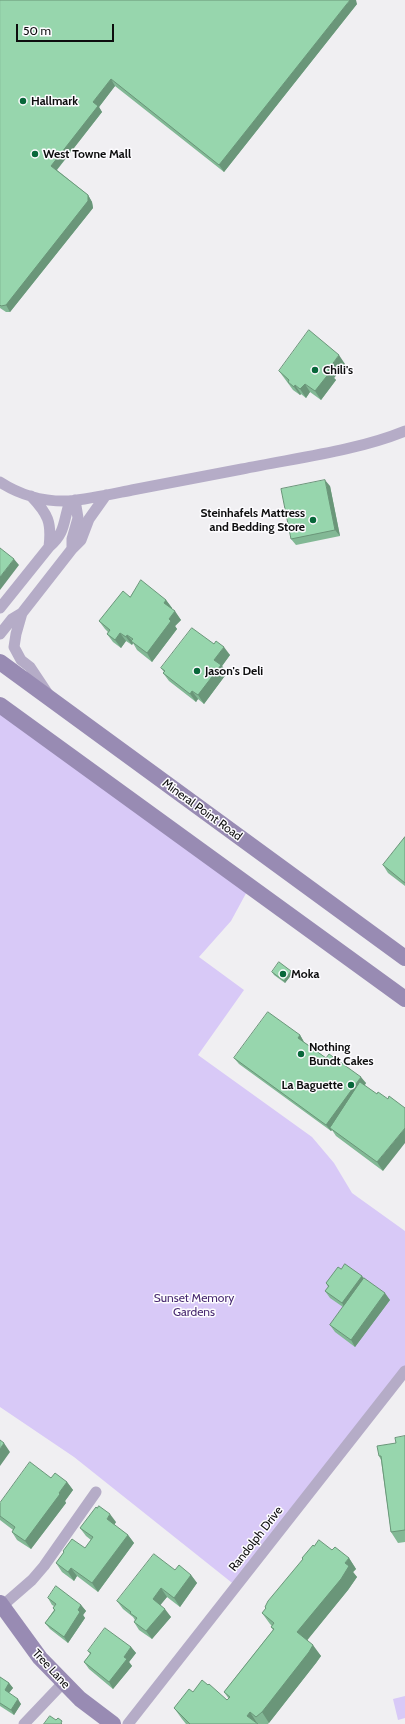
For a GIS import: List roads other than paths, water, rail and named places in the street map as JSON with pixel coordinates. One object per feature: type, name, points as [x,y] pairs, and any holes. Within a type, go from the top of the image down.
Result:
[{"type":"main road","name":"Mineral Point Road","points":[[0,662],[405,958]]},
{"type":"main road","points":[[0,705],[405,999]]},
{"type":"main road","name":"Tree Lane","points":[[1,1604],[40,1658],[63,1683],[80,1699],[113,1724]]},
{"type":"street","points":[[0,482],[18,492],[45,500],[72,500],[106,495],[343,448],[379,440],[405,431]]},
{"type":"street","points":[[0,634],[12,619],[22,613],[72,549],[81,540],[90,519],[106,495]]},
{"type":"street","points":[[30,496],[43,509],[48,517],[50,525],[49,547]]},
{"type":"street","points":[[0,608],[49,547],[58,539],[72,500]]},
{"type":"street","points":[[72,500],[78,518],[72,538],[72,549]]},
{"type":"street","points":[[22,613],[14,647],[21,660],[30,667],[54,702]]},
{"type":"street","name":"Randolph Drive","points":[[128,1724],[405,1371]]},
{"type":"street","points":[[1,1604],[32,1580],[44,1566],[96,1492]]},
{"type":"street","points":[[24,1724],[63,1683]]},
{"type":"place","name":"Hallmark","points":[[23,101]]},
{"type":"place","name":"West Towne Mall","points":[[35,154]]},
{"type":"place","name":"Chili's","points":[[315,370]]},
{"type":"place","name":"Steinhafels Mattress and Bedding Store","points":[[313,520]]},
{"type":"place","name":"Jason's Deli","points":[[197,671]]},
{"type":"place","name":"Moka","points":[[283,974]]},
{"type":"place","name":"Nothing Bundt Cakes","points":[[301,1054]]},
{"type":"place","name":"La Baguette","points":[[351,1085]]},
{"type":"park label","name":"Sunset Memory Gardens","points":[[194,1305]]}]
